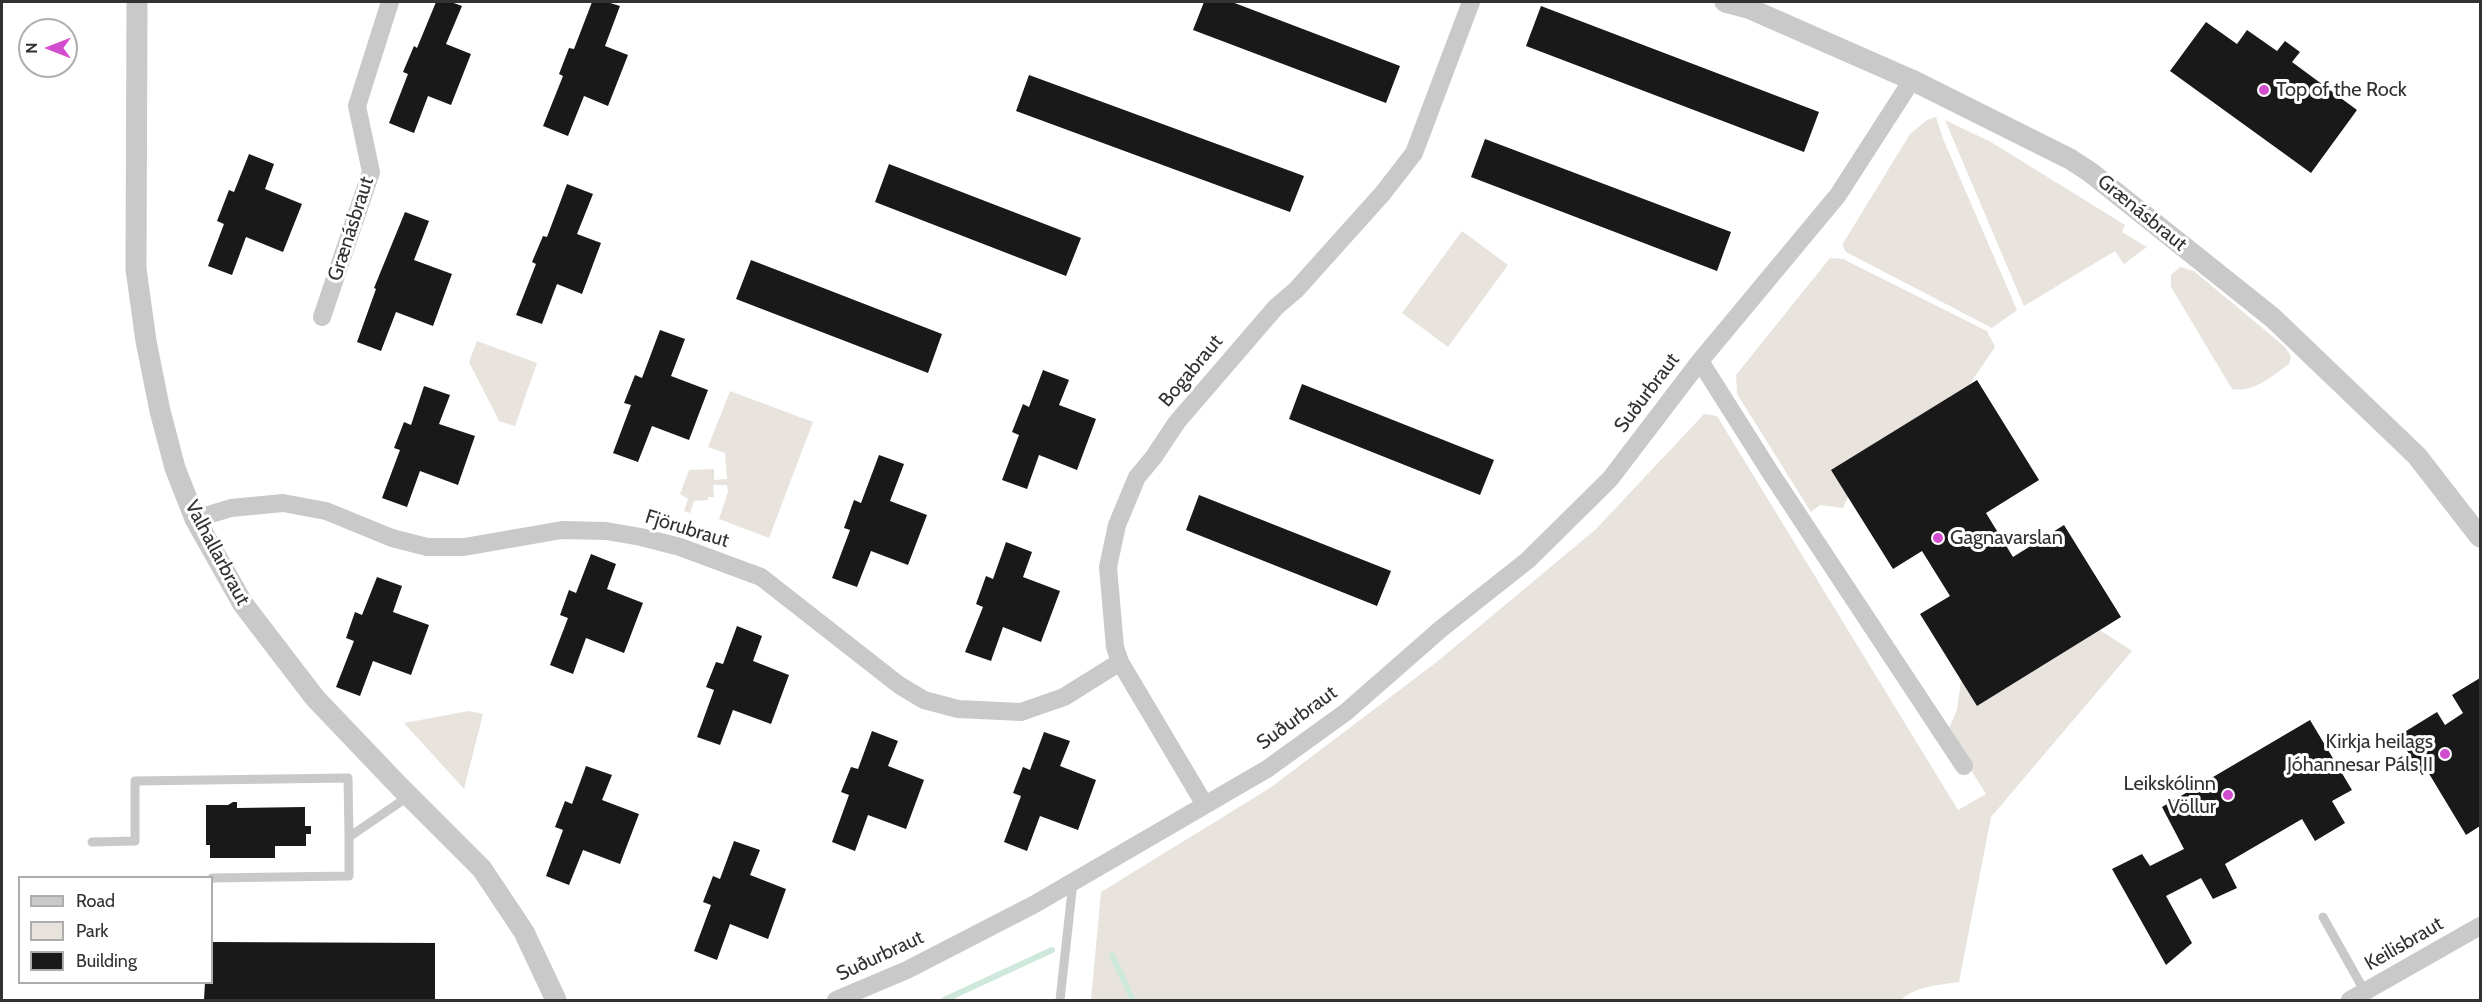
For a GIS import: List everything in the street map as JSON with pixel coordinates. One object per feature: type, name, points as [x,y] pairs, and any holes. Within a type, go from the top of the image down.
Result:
[{"type":"street","name":"Valhallarbraut","points":[[137,2],[136,269],[146,341],[160,411],[175,468],[195,519],[243,604],[315,698],[482,869],[524,932],[556,1000]]},
{"type":"street","name":"Grænásbraut","points":[[322,317],[371,172],[357,106],[390,2]]},
{"type":"street","name":"Bogabraut","points":[[1205,805],[1120,662],[1115,647],[1108,567],[1117,525],[1137,477],[1177,422],[1275,308],[1296,290],[1383,192],[1414,153],[1471,2]]},
{"type":"street","name":"Grænásbraut","points":[[1725,2],[1749,5],[1912,80],[2070,159],[2090,172],[2272,318],[2417,456],[2481,537]]},
{"type":"street","name":"Suðurbraut","points":[[836,1000],[907,970],[1073,882],[1267,769],[1346,712],[1442,628],[1528,560],[1610,478],[1700,361],[1838,195],[1912,80]]},
{"type":"street","name":"Suðurbraut","points":[[1700,361],[1770,472],[1964,766]]},
{"type":"street","name":"Fjörubraut","points":[[195,519],[231,507],[283,503],[326,511],[392,538],[427,547],[464,547],[562,530],[606,531],[641,537],[680,547],[761,577],[899,685],[924,700],[958,709],[1021,712],[1064,697],[1120,662]]},
{"type":"street","name":"Keilisbraut","points":[[2357,996],[2481,926]]},
{"type":"lane","points":[[92,842],[135,841],[135,781],[348,778],[349,876],[213,879]]},
{"type":"lane","points":[[348,837],[409,796]]},
{"type":"lane","points":[[1060,1000],[1073,882]]},
{"type":"lane","points":[[2323,917],[2357,996]]},
{"type":"green space","points":[[1936,117],[1943,139],[2017,310],[1992,328],[1846,252],[1842,245],[1910,134],[1927,120]]},
{"type":"green space","points":[[1945,120],[1991,142],[2125,225],[2122,232],[2147,247],[2124,264],[2115,251],[2024,306]]},
{"type":"green space","points":[[1462,231],[1508,265],[1448,347],[1402,313]]},
{"type":"green space","points":[[1830,258],[1843,259],[1987,331],[1995,347],[1969,385],[1832,470],[1848,497],[1843,508],[1820,505],[1811,512],[1737,394],[1736,375]]},
{"type":"green space","points":[[2180,267],[2194,271],[2285,347],[2291,356],[2289,364],[2255,386],[2240,390],[2232,389],[2171,287],[2171,275]]},
{"type":"green space","points":[[477,341],[537,363],[515,426],[499,421],[469,362]]},
{"type":"green space","points":[[730,391],[813,422],[769,538],[719,519],[728,492],[727,485],[713,485],[714,497],[694,501],[690,513],[684,511],[688,499],[680,494],[689,470],[714,469],[714,480],[727,479],[725,453],[708,447]]},
{"type":"green space","points":[[1704,414],[1717,416],[1958,810],[1986,794],[1951,738],[1949,728],[1957,710],[1961,680],[1977,706],[2100,630],[2132,651],[1991,817],[1959,982],[1920,989],[1901,1000],[1091,1000],[1101,892],[1270,788],[1438,661],[1596,529]]},
{"type":"green space","points":[[469,711],[483,714],[464,789],[404,723]]},
{"type":"building","points":[[436,2],[451,2],[462,6],[446,44],[471,54],[451,105],[428,96],[414,133],[389,123],[408,74],[403,72],[414,46],[417,48]]},
{"type":"building","points":[[592,2],[607,2],[620,6],[605,46],[628,55],[608,106],[584,96],[568,136],[543,126],[563,76],[559,74],[569,48],[574,49]]},
{"type":"building","points":[[1204,2],[1232,2],[1400,66],[1386,103],[1193,30]]},
{"type":"building","points":[[1541,6],[1819,112],[1804,152],[1526,46]]},
{"type":"building","name":"Top of the Rock","points":[[2206,22],[2237,44],[2247,30],[2277,51],[2285,41],[2300,52],[2292,62],[2357,110],[2311,173],[2170,71]]},
{"type":"building","points":[[1029,75],[1304,176],[1290,212],[1016,111]]},
{"type":"building","points":[[1485,139],[1731,232],[1717,271],[1471,177]]},
{"type":"building","points":[[249,154],[274,164],[265,189],[302,204],[283,252],[246,237],[232,275],[208,266],[224,224],[217,221],[229,190],[234,192]]},
{"type":"building","points":[[889,164],[1081,238],[1066,276],[875,202]]},
{"type":"building","points":[[567,184],[593,194],[577,234],[601,243],[582,294],[557,284],[542,324],[516,315],[536,264],[532,262],[543,236],[547,237]]},
{"type":"building","points":[[405,212],[429,221],[414,260],[452,274],[433,326],[396,312],[381,351],[357,342],[376,289],[374,288]]},
{"type":"building","points":[[751,260],[942,334],[928,373],[736,299]]},
{"type":"building","points":[[660,330],[685,339],[671,376],[708,390],[689,440],[652,426],[638,462],[613,453],[631,405],[624,403],[635,375],[642,378]]},
{"type":"building","points":[[1043,370],[1069,380],[1059,405],[1096,419],[1077,470],[1039,455],[1027,489],[1002,480],[1019,435],[1012,432],[1023,404],[1029,407]]},
{"type":"building","name":"Gagnavarslan","points":[[1977,380],[2039,480],[1986,513],[2013,557],[2064,525],[2121,617],[1977,706],[1920,614],[1950,596],[1922,551],[1893,569],[1831,470]]},
{"type":"building","points":[[1302,384],[1494,460],[1480,495],[1289,419]]},
{"type":"building","points":[[424,386],[450,395],[439,424],[475,436],[458,485],[420,471],[407,507],[382,498],[400,450],[394,448],[404,422],[411,425]]},
{"type":"building","points":[[879,455],[904,464],[890,501],[927,515],[908,565],[871,551],[857,587],[832,578],[850,530],[844,528],[854,500],[861,503]]},
{"type":"building","points":[[1199,495],[1391,571],[1377,606],[1186,530]]},
{"type":"building","points":[[1006,542],[1032,552],[1023,577],[1060,591],[1041,642],[1003,627],[991,661],[965,652],[983,607],[976,604],[986,576],[993,579]]},
{"type":"building","points":[[591,554],[616,564],[607,589],[643,603],[624,653],[586,638],[573,674],[550,665],[568,618],[560,615],[569,590],[576,593]]},
{"type":"building","points":[[377,577],[402,586],[393,612],[429,625],[411,675],[373,661],[360,696],[336,687],[354,641],[346,638],[355,612],[362,615]]},
{"type":"building","points":[[737,626],[762,636],[753,661],[789,675],[771,724],[733,710],[720,745],[697,737],[714,690],[706,687],[716,662],[723,664]]},
{"type":"building","name":"Kirkja heilags Jóhannesar Páls II","points":[[2480,678],[2480,826],[2466,835],[2428,772],[2422,775],[2398,736],[2437,712],[2445,725],[2463,713],[2452,695]]},
{"type":"building","points":[[2310,720],[2352,790],[2332,801],[2345,823],[2315,841],[2302,819],[2225,864],[2237,888],[2213,899],[2201,878],[2166,896],[2192,943],[2166,965],[2112,869],[2142,854],[2150,866],[2184,849],[2162,807]]},
{"type":"building","points":[[872,731],[898,741],[888,766],[924,780],[906,829],[868,815],[855,851],[832,842],[849,795],[841,792],[851,767],[858,769]]},
{"type":"building","points":[[1044,732],[1070,741],[1060,766],[1096,780],[1078,830],[1040,816],[1027,851],[1004,842],[1021,796],[1013,793],[1023,767],[1030,770]]},
{"type":"building","points":[[586,766],[612,775],[602,800],[639,814],[620,864],[583,850],[569,885],[546,876],[563,830],[555,827],[565,801],[572,804]]},
{"type":"building","points":[[237,802],[237,808],[305,807],[305,826],[311,826],[311,834],[306,834],[306,846],[275,846],[275,858],[210,858],[210,845],[206,845],[206,805],[228,805]]},
{"type":"building","points":[[734,841],[760,850],[750,875],[786,889],[768,939],[730,924],[717,960],[694,951],[711,905],[703,902],[713,876],[720,879]]},
{"type":"building","points":[[213,942],[435,943],[435,1000],[204,1000],[205,984],[213,984]]},
{"type":"waterway","points":[[944,1000],[1052,950]]},
{"type":"waterway","points":[[1112,955],[1133,1000]]},
{"type":"place","name":"Top of the Rock","points":[[2264,90]]},
{"type":"place","name":"Gagnavarslan","points":[[1938,538]]},
{"type":"place","name":"Kirkja heilags Jóhannesar Páls II","points":[[2445,754]]},
{"type":"place","name":"Leikskólinn Völlur","points":[[2228,795]]}]
